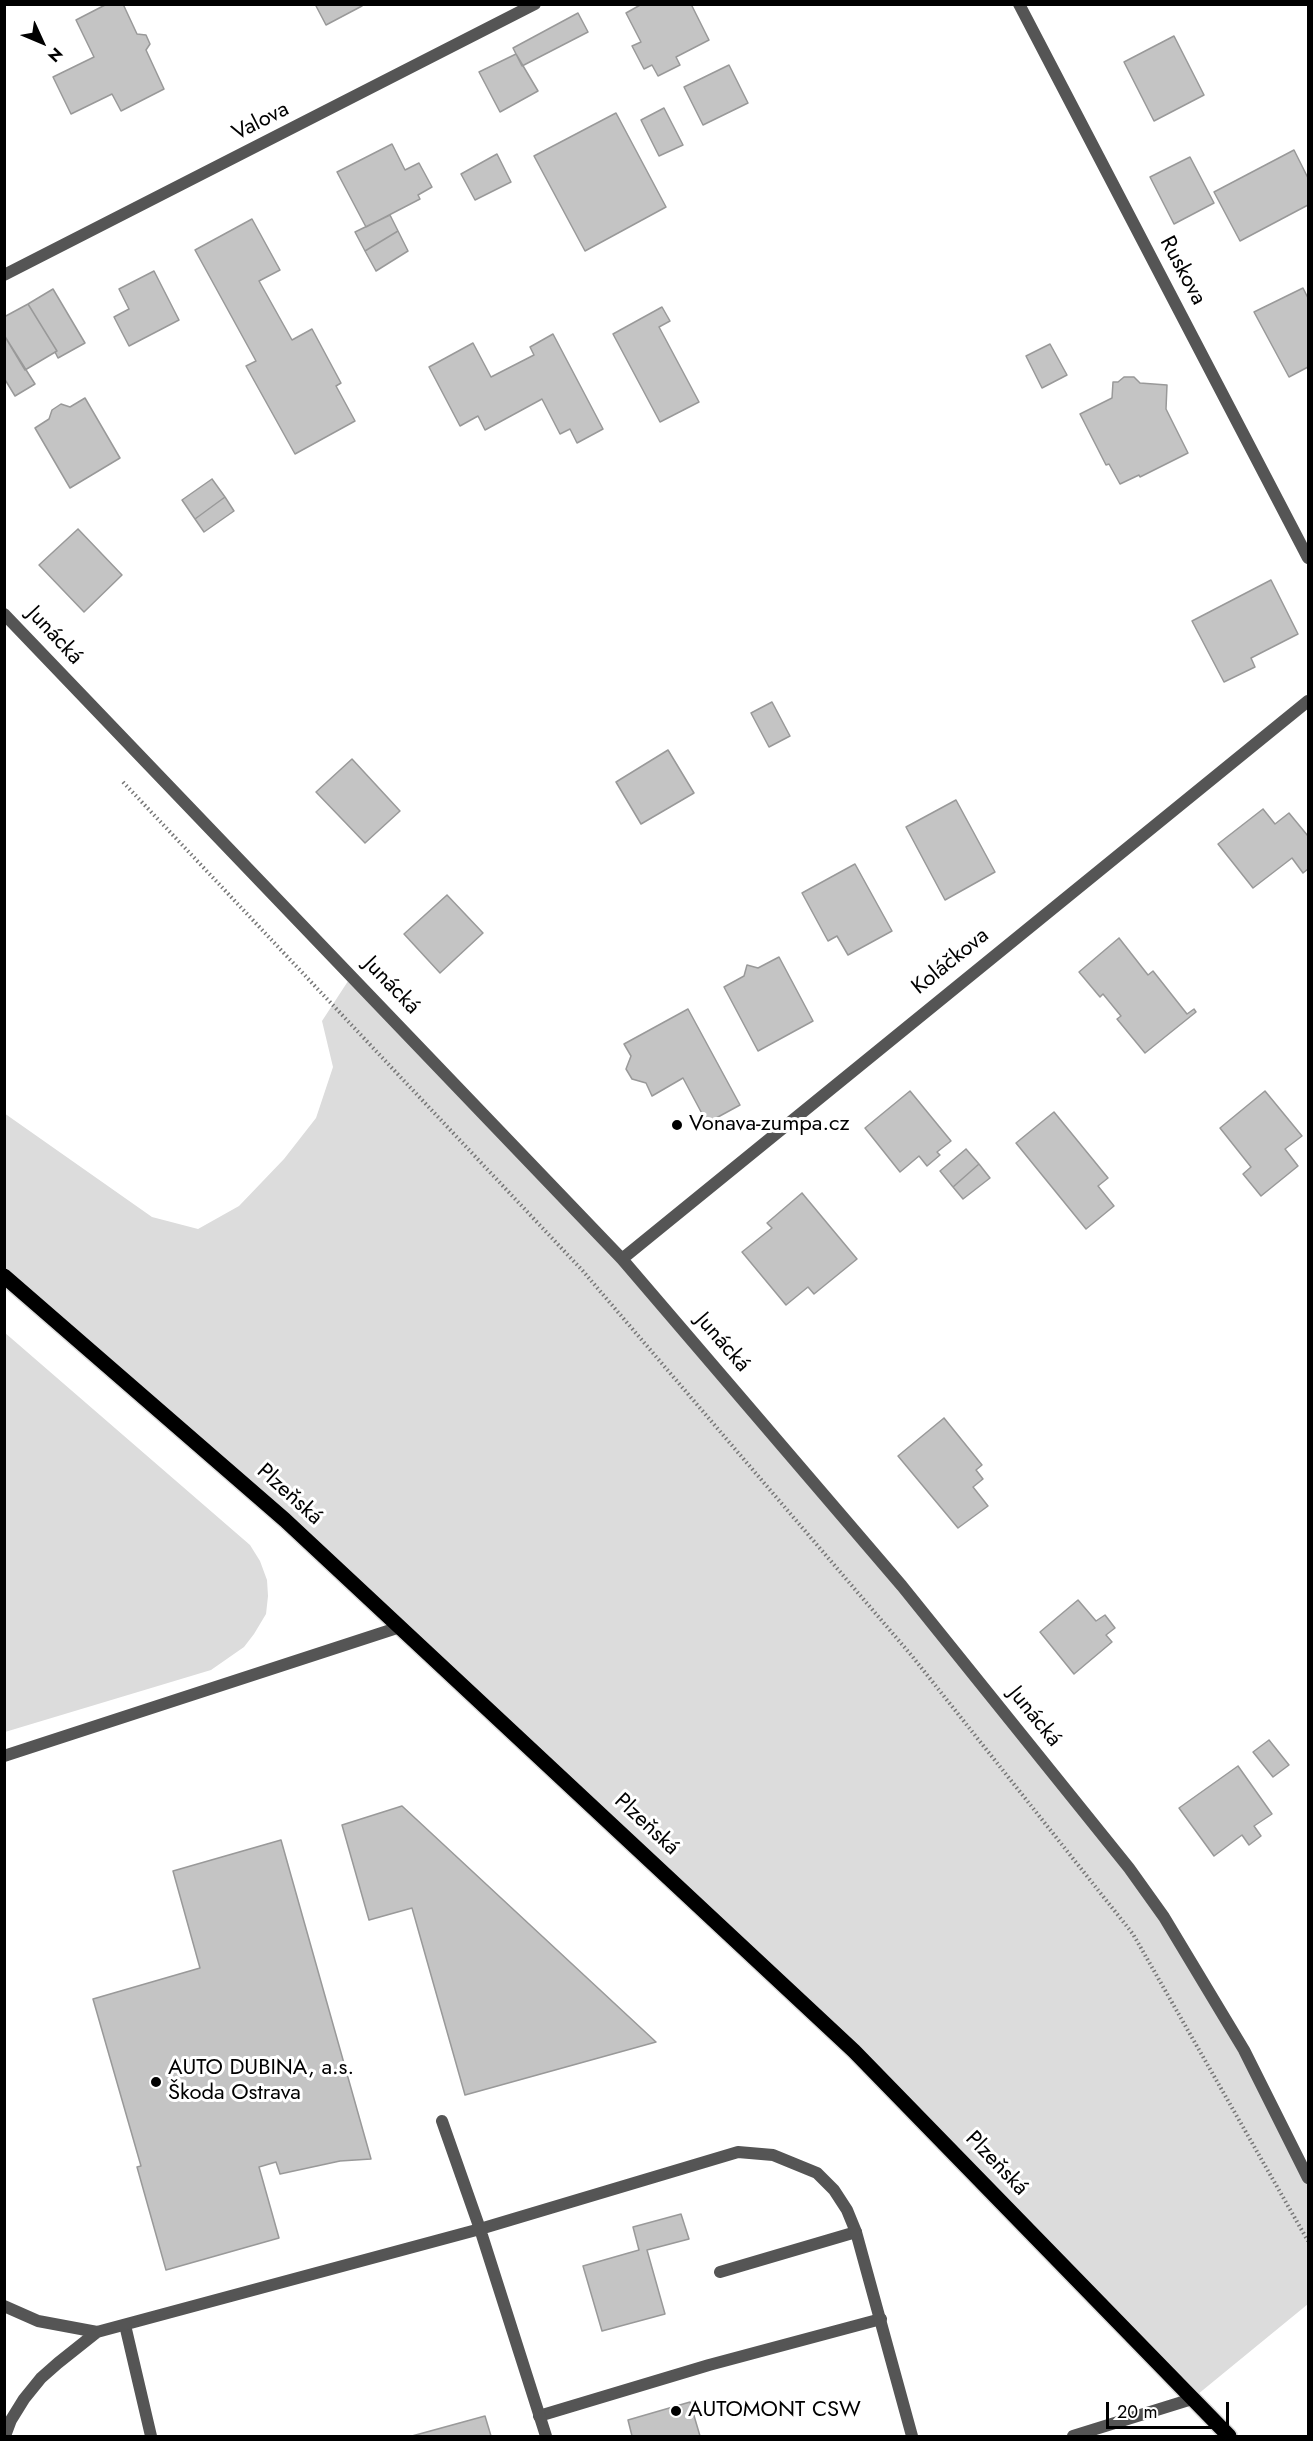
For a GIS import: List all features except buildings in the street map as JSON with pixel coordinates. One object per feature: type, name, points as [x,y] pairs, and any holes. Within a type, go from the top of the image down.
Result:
[{"type":"main road","name":"Plzeňská","points":[[4,1276],[276,1513],[855,2051],[1229,2436]]},
{"type":"street","name":"Valova","points":[[4,275],[536,4]]},
{"type":"street","name":"Ruskova","points":[[1019,4],[1308,558]]},
{"type":"street","name":"Junácká","points":[[4,614],[622,1258],[902,1586],[1129,1868],[1164,1917],[1244,2050],[1308,2178]]},
{"type":"street","name":"Koláčkova","points":[[622,1258],[1308,701]]},
{"type":"street","points":[[4,1756],[400,1627]]},
{"type":"street","points":[[442,2121],[480,2229],[546,2436]]},
{"type":"street","points":[[5,2436],[11,2420],[24,2399],[41,2378],[97,2332],[480,2229],[738,2152],[773,2155],[817,2173],[834,2190],[848,2210],[912,2436]]},
{"type":"street","points":[[720,2272],[856,2232]]},
{"type":"street","points":[[4,2306],[38,2321],[97,2332]]},
{"type":"street","points":[[539,2416],[709,2365],[880,2319]]},
{"type":"street","points":[[125,2325],[151,2436]]},
{"type":"street","points":[[1073,2436],[1192,2399]]},
{"type":"path","points":[[117,776],[582,1270],[912,1656],[1133,1934],[1308,2241]]},
{"type":"shaded area","points":[[352,975],[622,1259],[902,1586],[1164,1917],[1308,2178],[1308,2304],[1192,2399],[854,2051],[285,1520],[5,1283],[4,1113],[152,1217],[198,1229],[239,1206],[284,1159],[316,1118],[333,1067],[322,1021]]},
{"type":"shaded area","points":[[4,1332],[250,1545],[260,1561],[267,1580],[268,1596],[266,1614],[244,1647],[211,1670],[5,1732]]},
{"type":"place","name":"Vonava-zumpa.cz","points":[[677,1125]]},
{"type":"place","name":"AUTO DUBINA, a.s. Škoda Ostrava","points":[[156,2082]]},
{"type":"place","name":"AUTOMONT CSW","points":[[676,2411]]}]
